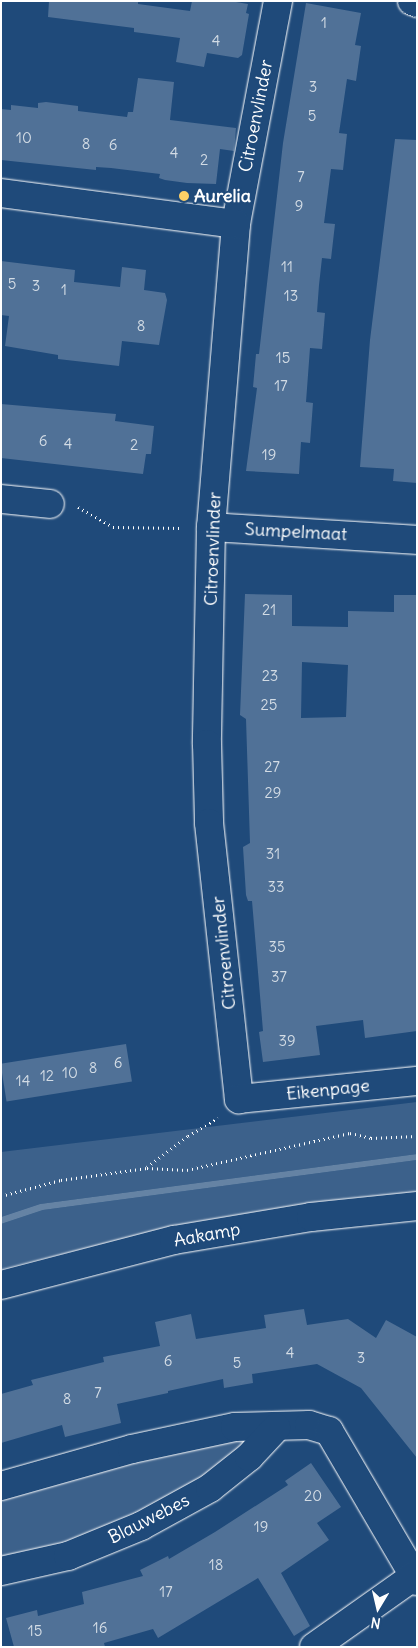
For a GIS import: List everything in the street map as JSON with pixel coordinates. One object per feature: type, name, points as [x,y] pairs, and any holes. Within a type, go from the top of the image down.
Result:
[{"type":"street","name":"Citroenvlinder","points":[[239,1099],[210,823],[207,744],[211,528],[236,224],[278,1]]},
{"type":"street","points":[[412,1],[417,3]]},
{"type":"street","points":[[1,193],[236,224]]},
{"type":"street","points":[[1,499],[50,504]]},
{"type":"street","name":"Sumpelmaat","points":[[211,528],[417,540]]},
{"type":"street","name":"Eikenpage","points":[[239,1099],[417,1081]]},
{"type":"street","name":"Aakamp","points":[[1,1285],[174,1240],[311,1217],[417,1206]]},
{"type":"street","points":[[1,1486],[132,1449],[235,1427],[276,1428],[309,1425],[329,1432],[416,1577],[314,1647]]},
{"type":"street","name":"Blauwebes","points":[[1,1571],[68,1556],[141,1526],[210,1488],[250,1457],[276,1428]]},
{"type":"path","points":[[50,504],[84,508],[113,527],[211,528]]},
{"type":"path","points":[[147,1168],[188,1136],[221,1116],[239,1099]]},
{"type":"path","points":[[1,1196],[61,1180],[147,1168],[187,1170],[350,1133],[371,1138],[417,1136]]},
{"type":"shaded area","points":[[417,1102],[417,1154],[40,1204],[1,1217],[1,1152]]},
{"type":"shaded area","points":[[417,1154],[417,1160],[43,1210],[1,1224],[1,1217],[40,1204]]},
{"type":"shaded area","points":[[417,1160],[417,1194],[276,1210],[127,1238],[1,1269],[1,1224],[43,1210]]},
{"type":"shaded area","points":[[245,1437],[247,1443],[203,1482],[120,1528],[1,1560],[1,1494],[52,1479]]},
{"type":"building","points":[[49,1],[138,1],[138,4],[190,11],[192,1],[230,1],[248,4],[246,13],[249,14],[242,55],[238,58],[207,53],[204,67],[176,62],[180,38],[134,32],[134,28],[48,17]]},
{"type":"building","points":[[306,3],[361,13],[355,45],[361,46],[356,81],[347,79],[339,133],[347,134],[343,170],[331,169],[324,223],[335,224],[331,259],[322,258],[319,285],[317,312],[325,313],[322,349],[310,348],[306,402],[313,403],[310,443],[301,442],[299,474],[246,471],[257,388],[253,387],[256,354],[259,354],[283,143]]},
{"type":"building","points":[[138,78],[174,82],[170,120],[236,128],[234,151],[220,149],[216,184],[165,180],[159,178],[160,174],[111,168],[96,167],[96,170],[1,160],[1,109],[11,110],[11,105],[38,108],[38,103],[46,102],[78,106],[78,111],[127,117],[128,112],[133,112]]},
{"type":"building","points":[[395,139],[417,140],[417,483],[393,481],[394,469],[360,467],[370,340]]},
{"type":"building","points":[[1,261],[75,270],[74,282],[120,287],[122,267],[146,270],[144,290],[165,293],[167,300],[159,345],[122,341],[119,366],[58,359],[58,355],[5,346],[9,316],[1,315]]},
{"type":"building","points":[[1,404],[116,414],[115,421],[154,426],[151,454],[146,454],[143,474],[1,458]]},
{"type":"building","points":[[245,594],[292,595],[292,626],[348,627],[348,611],[394,612],[394,595],[417,595],[417,1031],[365,1038],[363,1020],[316,1026],[320,1055],[263,1062],[259,1032],[263,1031],[252,901],[248,901],[246,895],[243,847],[250,843],[246,719],[240,715]],"holes":[[[302,662],[348,665],[346,717],[301,718]]]},
{"type":"building","points":[[126,1044],[132,1082],[7,1101],[1,1064]]},
{"type":"building","points":[[304,1309],[307,1325],[348,1319],[376,1338],[386,1320],[417,1337],[417,1458],[361,1388],[317,1364],[252,1374],[253,1383],[224,1388],[223,1379],[168,1391],[168,1393],[117,1404],[121,1423],[65,1437],[62,1425],[1,1443],[1,1394],[33,1385],[31,1380],[104,1362],[103,1357],[160,1346],[155,1322],[191,1314],[196,1339],[266,1328],[264,1315]]},
{"type":"building","points":[[311,1463],[341,1507],[317,1523],[329,1540],[281,1573],[310,1626],[294,1636],[258,1578],[158,1638],[153,1629],[104,1643],[105,1647],[14,1647],[6,1618],[37,1610],[38,1616],[84,1604],[82,1592],[143,1576],[140,1570],[168,1556],[169,1559],[215,1532],[288,1485],[285,1481]]},
{"type":"place","name":"Aurelia","points":[[184,196]]}]
